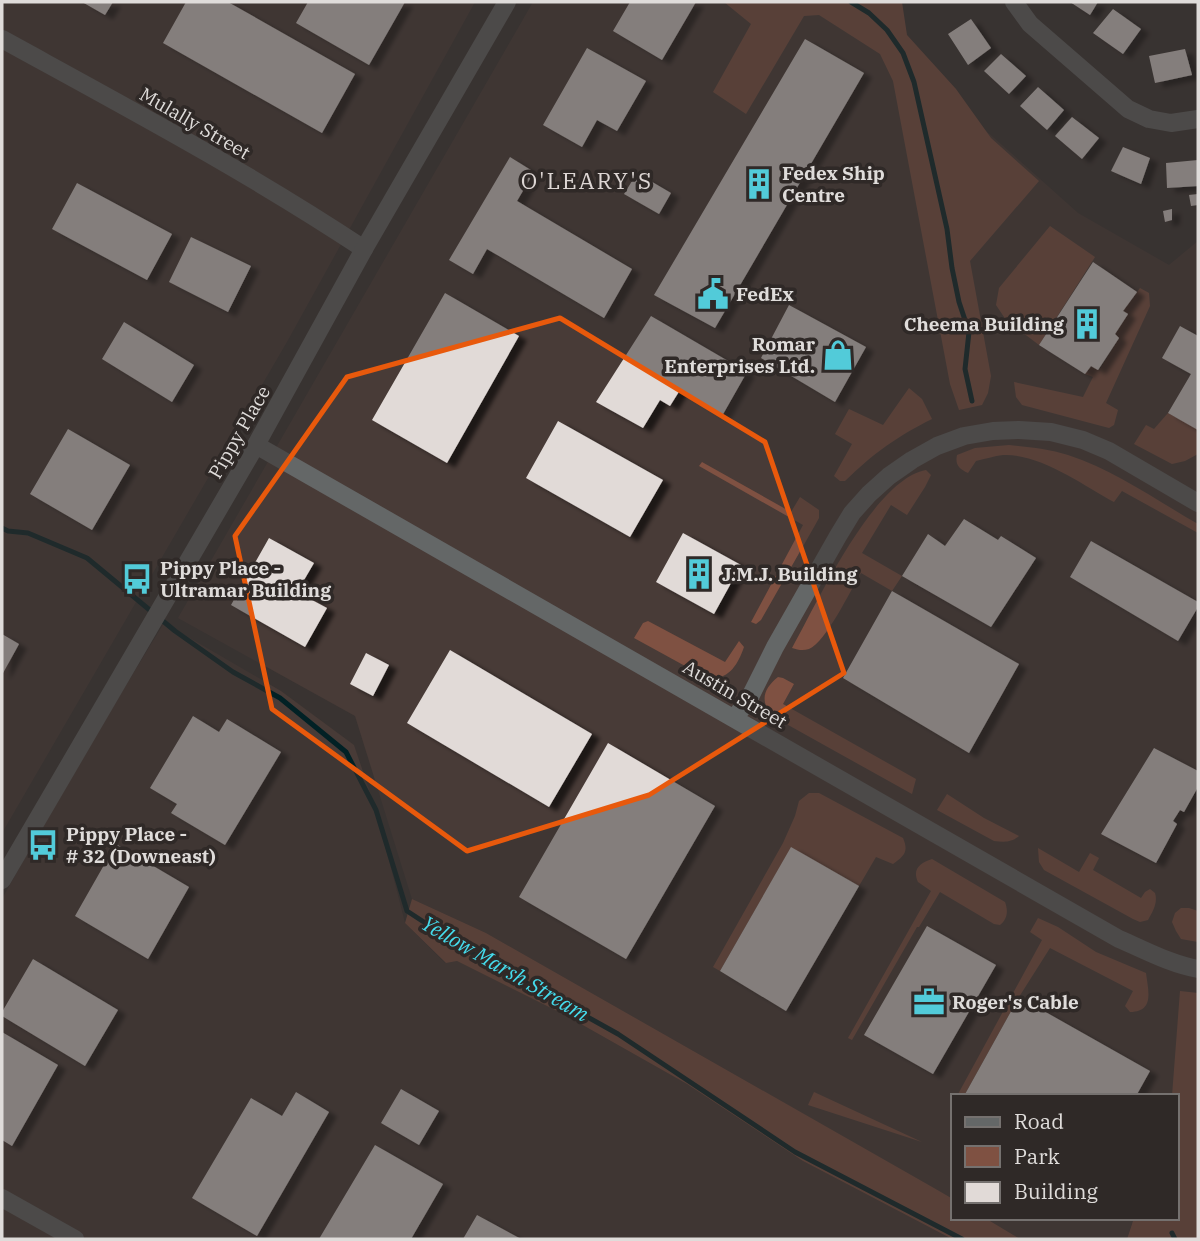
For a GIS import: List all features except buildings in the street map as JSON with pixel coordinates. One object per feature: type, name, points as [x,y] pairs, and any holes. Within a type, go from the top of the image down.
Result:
[{"type":"street","name":"Pippy Place","points":[[2,880],[256,445],[365,248],[508,2]]},
{"type":"street","points":[[1014,2],[1030,24],[1128,109],[1149,119],[1171,123],[1198,119]]},
{"type":"street","name":"Mulally Street","points":[[2,39],[179,136],[365,248]]},
{"type":"street","points":[[735,718],[751,695],[775,647],[852,513],[889,476],[937,446],[964,436],[993,431],[1051,432],[1083,440],[1109,451],[1198,503]]},
{"type":"street","name":"Austin Street","points":[[256,445],[1119,939],[1158,957],[1198,969]]},
{"type":"street","points":[[2,1198],[75,1239]]},
{"type":"highlighted area","points":[[560,318],[765,442],[844,673],[649,795],[467,851],[272,709],[235,536],[347,377]]},
{"type":"shaded area","points":[[2,2],[475,2],[288,340],[2,833]]},
{"type":"shaded area","points":[[533,2],[889,2],[898,40],[948,99],[1078,213],[1169,265],[1198,241],[1198,1226],[1132,1223],[1127,1239],[1020,1239],[988,1220],[1179,1220],[1179,1094],[951,1094],[951,1198],[486,933],[412,899],[355,716],[178,618]]},
{"type":"shaded area","points":[[164,623],[281,691],[354,745],[376,810],[405,923],[445,963],[457,961],[565,1015],[687,1084],[803,1161],[952,1239],[2,1239],[2,899],[70,777]]},
{"type":"green space","points":[[724,2],[902,2],[907,35],[956,89],[991,138],[1039,181],[970,261],[991,376],[988,393],[982,405],[959,410],[950,384],[893,81],[880,54],[819,15],[804,16],[746,114],[713,92],[751,24]]},
{"type":"green space","points":[[1050,226],[1095,257],[1039,345],[1006,320],[996,305],[999,288]]},
{"type":"green space","points":[[1140,288],[1149,293],[1150,306],[1106,403],[1118,410],[1114,425],[1109,428],[1022,405],[1016,397],[1014,382],[1083,397],[1093,377],[1085,374],[1091,366],[1099,370],[1119,338],[1115,334],[1128,314],[1123,311]]},
{"type":"green space","points":[[909,388],[922,399],[932,419],[896,439],[845,481],[840,481],[834,476],[852,444],[835,434],[849,409],[883,425]]},
{"type":"green space","points":[[1168,413],[1198,429],[1198,454],[1172,464],[1134,444],[1146,425],[1154,429]]},
{"type":"green space","points":[[1009,445],[1039,448],[1085,461],[1198,524],[1198,533],[1122,491],[1114,502],[1060,471],[1031,459],[1003,455],[993,457],[976,461],[968,473],[957,464],[957,455],[975,448]]},
{"type":"green space","points":[[702,462],[791,512],[800,497],[819,510],[819,518],[761,620],[756,624],[751,622],[803,525],[699,466]]},
{"type":"green space","points":[[926,470],[931,475],[907,515],[891,505],[862,553],[902,576],[892,591],[861,573],[823,637],[809,649],[792,648],[832,574],[867,518],[906,478]]},
{"type":"green space","points":[[648,621],[725,662],[739,641],[744,647],[731,670],[721,677],[707,678],[634,638],[643,623]]},
{"type":"green space","points":[[778,677],[794,684],[783,704],[916,779],[912,794],[772,716],[766,705],[765,695]]},
{"type":"green space","points":[[809,793],[819,793],[903,838],[906,847],[904,853],[893,864],[876,857],[859,886],[791,848],[720,971],[713,967],[783,843],[799,801]]},
{"type":"green space","points":[[947,794],[1019,836],[1010,841],[994,841],[937,810]]},
{"type":"green space","points":[[1038,848],[1079,872],[1090,853],[1099,858],[1093,870],[1141,898],[1150,889],[1155,893],[1156,900],[1148,920],[1140,922],[1133,919],[1044,870],[1039,862]]},
{"type":"green space","points":[[932,859],[1005,902],[1006,917],[1000,925],[994,924],[940,892],[852,1040],[848,1038],[931,891],[918,882],[916,873],[921,865]]},
{"type":"green space","points":[[412,899],[486,933],[951,1198],[951,1220],[988,1220],[1020,1239],[952,1239],[803,1161],[687,1084],[565,1015],[457,961],[446,963],[405,923]]},
{"type":"green space","points":[[1181,908],[1198,911],[1198,942],[1181,939],[1176,931],[1172,922],[1175,913]]},
{"type":"green space","points":[[1038,918],[1058,927],[1096,952],[1146,973],[1147,1004],[1138,1011],[1130,1012],[1125,1006],[1133,991],[1050,948],[1019,997],[965,1094],[958,1094],[1042,940],[1030,932]]},
{"type":"green space","points":[[1180,991],[1198,993],[1198,1239],[1127,1239],[1133,1220],[1179,1220],[1179,1094],[1172,1094]]},
{"type":"green space","points":[[814,1092],[922,1142],[808,1105]]},
{"type":"waterway","points":[[851,2],[869,13],[887,30],[903,53],[914,82],[947,229],[959,302],[969,332],[965,369],[972,401]]},
{"type":"waterway","name":"Yellow Marsh Stream","points":[[2,528],[28,533],[87,558],[175,631],[233,672],[280,698],[346,752],[376,810],[407,911],[462,947],[618,1034],[795,1152],[962,1239]]},
{"type":"waterway","points":[[1172,1233],[1175,1239]]},
{"type":"place","name":"Fedex Ship Centre","points":[[759,184]]},
{"type":"place","name":"FedEx","points":[[713,294]]},
{"type":"place","name":"Cheema Building","points":[[1087,324]]},
{"type":"place","name":"Romar Enterprises Ltd.","points":[[838,355]]},
{"type":"place","name":"J.M.J. Building","points":[[699,574]]},
{"type":"place","name":"Pippy Place - Ultramar Building","points":[[137,579]]},
{"type":"place","name":"Pippy Place - # 32 (Downeast)","points":[[43,845]]},
{"type":"place","name":"Roger's Cable","points":[[929,1002]]},
{"type":"district","name":"O'LEARY'S","points":[[587,181]]}]
